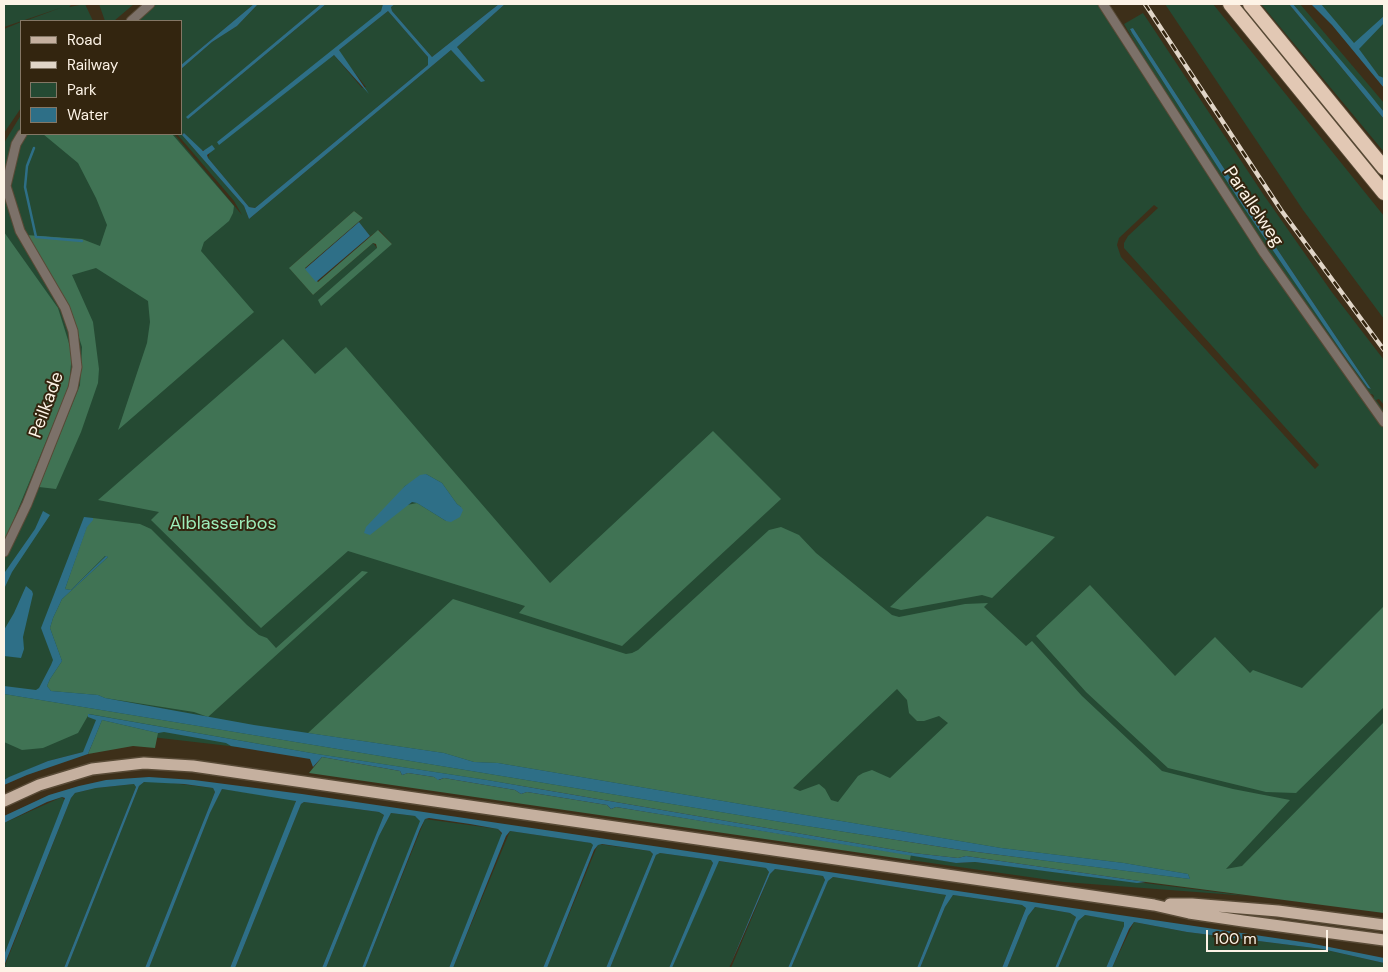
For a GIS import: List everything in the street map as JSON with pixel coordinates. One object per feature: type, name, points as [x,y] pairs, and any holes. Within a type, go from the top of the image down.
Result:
[{"type":"highway","points":[[1230,4],[1384,193]]},
{"type":"highway","points":[[1250,4],[1384,168]]},
{"type":"main road","points":[[4,801],[39,785],[92,769],[119,765],[167,763],[1154,905],[1189,913],[1384,940]]},
{"type":"main road","points":[[1154,905],[1192,904],[1239,907],[1384,925]]},
{"type":"street","points":[[132,20],[150,4]]},
{"type":"street","name":"Parallelweg","points":[[1104,4],[1264,252],[1384,422]]},
{"type":"street","points":[[5,186],[16,144],[21,135]]},
{"type":"street","name":"Peilkade","points":[[4,552],[27,504],[72,388],[77,367],[73,331],[65,308],[20,231],[5,186]]},
{"type":"green space","points":[[4,4],[72,4],[69,7],[85,4],[93,20],[28,20],[63,7],[4,27]]},
{"type":"green space","points":[[99,4],[134,4],[115,20],[105,20]]},
{"type":"green space","points":[[155,4],[254,4],[182,64],[182,20],[137,20]]},
{"type":"green space","points":[[258,4],[321,4],[187,117],[188,119],[326,4],[383,4],[381,11],[330,57],[334,55],[362,88],[366,87],[339,50],[388,11],[428,57],[429,62],[428,65],[255,208],[249,207],[208,158],[212,146],[207,150],[200,150],[184,133],[182,135],[182,68],[212,42],[237,26]]},
{"type":"green space","points":[[395,4],[499,4],[432,57],[392,11],[391,7]]},
{"type":"green space","name":"Alblasserbos","points":[[505,4],[1099,4],[1296,307],[1384,428],[1384,910],[316,756],[108,732],[83,752],[48,761],[4,780],[4,187],[11,186],[16,160],[25,135],[175,135],[242,215],[234,201],[178,135],[182,135],[244,206],[249,219],[451,50],[484,81],[457,47]],"holes":[[[1154,205],[1158,208],[1128,236],[1124,243],[1124,248],[1319,465],[1315,469],[1121,257],[1117,245],[1119,238]],[[354,211],[363,218],[359,222],[370,236],[379,230],[392,244],[377,248],[373,243],[313,295],[290,267]]]},
{"type":"green space","points":[[1165,4],[1213,4],[1384,216],[1384,319],[1303,210]]},
{"type":"green space","points":[[1261,4],[1289,4],[1384,119],[1384,152]]},
{"type":"green space","points":[[1293,4],[1300,4],[1384,103],[1384,112]]},
{"type":"green space","points":[[1319,4],[1384,4],[1383,80],[1354,47]]},
{"type":"green space","points":[[1143,13],[1263,194],[1331,291],[1384,360],[1384,405],[1379,399],[1376,400],[1384,411],[1384,417],[1373,399],[1374,396],[1372,394],[1369,395],[1266,249],[1150,69],[1124,24]],"holes":[[[1133,28],[1249,207],[1371,389],[1368,388],[1344,355],[1244,208],[1130,30]]]},
{"type":"green space","points":[[20,22],[20,109],[4,133],[4,29]]},
{"type":"green space","points":[[20,117],[20,130],[4,177],[4,143]]},
{"type":"green space","points":[[44,135],[173,135],[234,206],[229,221],[204,242],[201,251],[254,312],[118,430],[147,343],[150,322],[148,301],[96,268],[72,275],[93,322],[99,369],[98,383],[81,432],[56,489],[39,487],[80,385],[82,347],[70,309],[26,235],[82,239],[100,246],[107,225],[78,163]]},
{"type":"green space","points":[[354,211],[363,218],[305,268],[318,282],[378,230],[392,244],[321,306],[318,300],[377,248],[376,244],[373,243],[313,295],[289,268]]},
{"type":"green space","points":[[4,232],[58,308],[72,353],[69,386],[4,543]]},
{"type":"green space","name":"Alblasserbos","points":[[283,339],[315,374],[346,347],[550,583],[713,431],[781,499],[622,646],[519,613],[525,606],[348,551],[261,628],[151,520],[159,512],[98,500]],"holes":[[[426,474],[442,483],[461,507],[446,521],[417,503],[407,505],[399,494],[405,486]]]},
{"type":"green space","points":[[987,516],[1055,537],[992,598],[982,595],[901,610],[890,607]]},
{"type":"green space","points":[[93,518],[140,524],[151,529],[247,625],[259,635],[267,638],[276,648],[362,571],[368,572],[208,717],[194,712],[105,698],[98,695],[51,691],[47,686],[62,661],[50,628],[53,618],[62,599],[108,557],[105,556],[71,590],[65,589],[87,526]]},
{"type":"green space","points":[[781,527],[799,535],[816,553],[892,615],[899,617],[965,604],[988,603],[984,607],[1026,646],[1032,641],[1082,696],[1162,771],[1233,789],[1290,800],[1226,869],[1242,866],[1384,722],[1384,913],[966,856],[958,858],[913,853],[487,780],[317,754],[89,714],[78,733],[43,748],[22,750],[4,742],[4,694],[781,822],[961,850],[1190,879],[1188,874],[1124,863],[1001,848],[498,763],[474,762],[444,753],[308,733],[453,599],[626,654],[632,653],[638,650],[769,530]],"holes":[[[897,689],[907,700],[909,713],[917,721],[924,721],[939,716],[948,723],[890,778],[872,770],[863,773],[858,776],[838,802],[831,800],[825,789],[819,784],[800,791],[793,788]]]},
{"type":"green space","points":[[1090,585],[1175,676],[1215,637],[1250,673],[1253,670],[1302,688],[1384,606],[1384,707],[1296,793],[1266,792],[1168,768],[1086,692],[1036,636]]},
{"type":"green space","points":[[102,720],[158,733],[155,748],[133,746],[88,754]]},
{"type":"green space","points":[[322,757],[400,771],[402,775],[408,773],[434,777],[439,780],[444,778],[515,790],[521,794],[527,792],[607,805],[611,809],[616,807],[911,855],[910,860],[309,773]]},
{"type":"green space","points":[[144,782],[163,782],[213,788],[215,792],[145,968],[67,968],[139,786]]},
{"type":"green space","points":[[134,784],[136,787],[64,968],[4,968],[71,798],[75,793],[96,788]]},
{"type":"green space","points":[[222,789],[295,799],[296,804],[230,968],[149,968],[210,813]]},
{"type":"green space","points":[[62,797],[65,801],[4,955],[4,823]]},
{"type":"green space","points":[[304,802],[379,812],[384,815],[322,968],[235,968],[301,804]]},
{"type":"green space","points":[[391,813],[415,816],[421,821],[362,968],[326,968],[379,836]]},
{"type":"green space","points":[[425,819],[498,829],[502,835],[449,968],[365,968]]},
{"type":"green space","points":[[510,831],[592,843],[593,845],[543,968],[453,968]]},
{"type":"green space","points":[[598,844],[650,851],[653,854],[606,968],[547,968]]},
{"type":"green space","points":[[660,853],[712,860],[713,863],[669,968],[610,968],[656,855]]},
{"type":"green space","points":[[911,855],[956,863],[975,862],[1249,896],[1064,882],[910,860]]},
{"type":"green space","points":[[718,861],[766,868],[769,872],[729,968],[672,968]]},
{"type":"green space","points":[[775,869],[823,876],[825,881],[788,968],[731,968],[770,874]]},
{"type":"green space","points":[[833,877],[946,895],[917,968],[791,968],[828,881]]},
{"type":"green space","points":[[953,895],[1022,905],[1026,908],[1002,968],[920,968],[945,907]]},
{"type":"green space","points":[[1035,907],[1070,913],[1076,917],[1055,968],[1007,968],[1028,916]]},
{"type":"green space","points":[[1085,915],[1124,921],[1124,926],[1106,968],[1058,968],[1078,921]]},
{"type":"green space","points":[[1134,922],[1187,932],[1322,949],[1384,963],[1384,968],[1112,968]]},
{"type":"water","points":[[254,4],[258,4],[237,26],[212,42],[182,68],[182,64]]},
{"type":"water","points":[[321,4],[326,4],[188,119],[186,117]]},
{"type":"water","points":[[383,4],[395,4],[391,7],[392,11],[432,57],[499,4],[505,4],[457,47],[485,81],[481,82],[451,50],[249,219],[244,206],[182,135],[184,133],[203,151],[212,145],[215,149],[207,155],[208,158],[249,207],[255,208],[428,65],[428,57],[388,11],[339,50],[369,94],[334,55],[219,145],[217,142],[381,11]]},
{"type":"water","points":[[1289,4],[1293,4],[1367,91],[1384,112],[1384,119]]},
{"type":"water","points":[[1311,4],[1321,4],[1354,43],[1384,16],[1384,23],[1359,49],[1379,76],[1384,78],[1384,88],[1332,25]]},
{"type":"water","points":[[1133,28],[1249,207],[1371,389],[1368,388],[1344,355],[1244,208],[1132,33],[1130,29]]},
{"type":"water","points":[[359,222],[370,236],[316,282],[305,269]]},
{"type":"water","points":[[426,474],[442,483],[461,507],[463,510],[460,517],[451,522],[446,521],[417,503],[412,502],[370,535],[364,533],[366,527],[405,486],[420,475]]},
{"type":"water","points":[[43,511],[50,515],[12,572],[4,589],[5,572],[35,529]]},
{"type":"water","points":[[84,517],[93,518],[93,520],[87,527],[65,589],[71,590],[106,556],[108,557],[62,599],[53,618],[50,628],[62,661],[47,686],[51,691],[98,695],[105,698],[254,725],[444,753],[474,762],[498,763],[1001,848],[1124,863],[1188,874],[1190,879],[961,850],[781,822],[4,694],[4,686],[36,690],[39,688],[51,665],[53,660],[41,628]]},
{"type":"water","points":[[26,586],[33,594],[23,637],[24,649],[21,658],[4,656],[4,630]]},
{"type":"water","points":[[88,714],[913,853],[958,858],[966,856],[1146,882],[1137,883],[975,862],[956,863],[616,807],[611,809],[607,805],[527,792],[521,794],[515,790],[444,778],[438,780],[434,777],[408,773],[402,775],[400,771],[322,757],[313,767],[310,759],[231,746],[226,743],[164,732],[158,733],[102,720],[88,754],[4,785],[4,780],[9,777],[48,761],[83,752],[96,720],[88,717]]},
{"type":"water","points":[[149,777],[194,780],[302,794],[1309,943],[1384,958],[1384,963],[1322,949],[1187,932],[1134,922],[1112,968],[1106,968],[1124,922],[1085,915],[1078,921],[1058,968],[1055,968],[1076,917],[1070,913],[1035,907],[1028,916],[1007,968],[1002,968],[1026,908],[1022,905],[953,895],[945,907],[920,968],[917,968],[946,895],[833,877],[828,881],[791,968],[788,968],[825,880],[823,876],[775,869],[770,874],[729,968],[769,872],[766,868],[719,861],[672,968],[669,968],[713,863],[711,860],[660,853],[656,855],[610,968],[606,968],[653,854],[650,851],[602,844],[598,845],[594,850],[547,968],[543,968],[593,845],[591,843],[510,831],[506,836],[453,968],[449,968],[502,833],[498,829],[429,818],[425,819],[420,829],[365,968],[362,968],[420,821],[415,816],[391,813],[379,836],[326,968],[322,968],[384,815],[379,812],[304,802],[301,804],[235,968],[230,968],[296,801],[222,789],[210,813],[149,968],[145,968],[215,792],[213,788],[144,782],[139,786],[67,968],[64,968],[136,787],[134,784],[96,788],[75,793],[71,798],[4,966],[4,955],[65,798],[62,797],[47,802],[4,823],[4,816],[49,795],[79,786],[106,780]]},
{"type":"waterway","points":[[34,148],[27,166],[25,187],[36,237],[82,241]]},
{"type":"railway","points":[[1145,4],[1281,210],[1384,350]]}]
